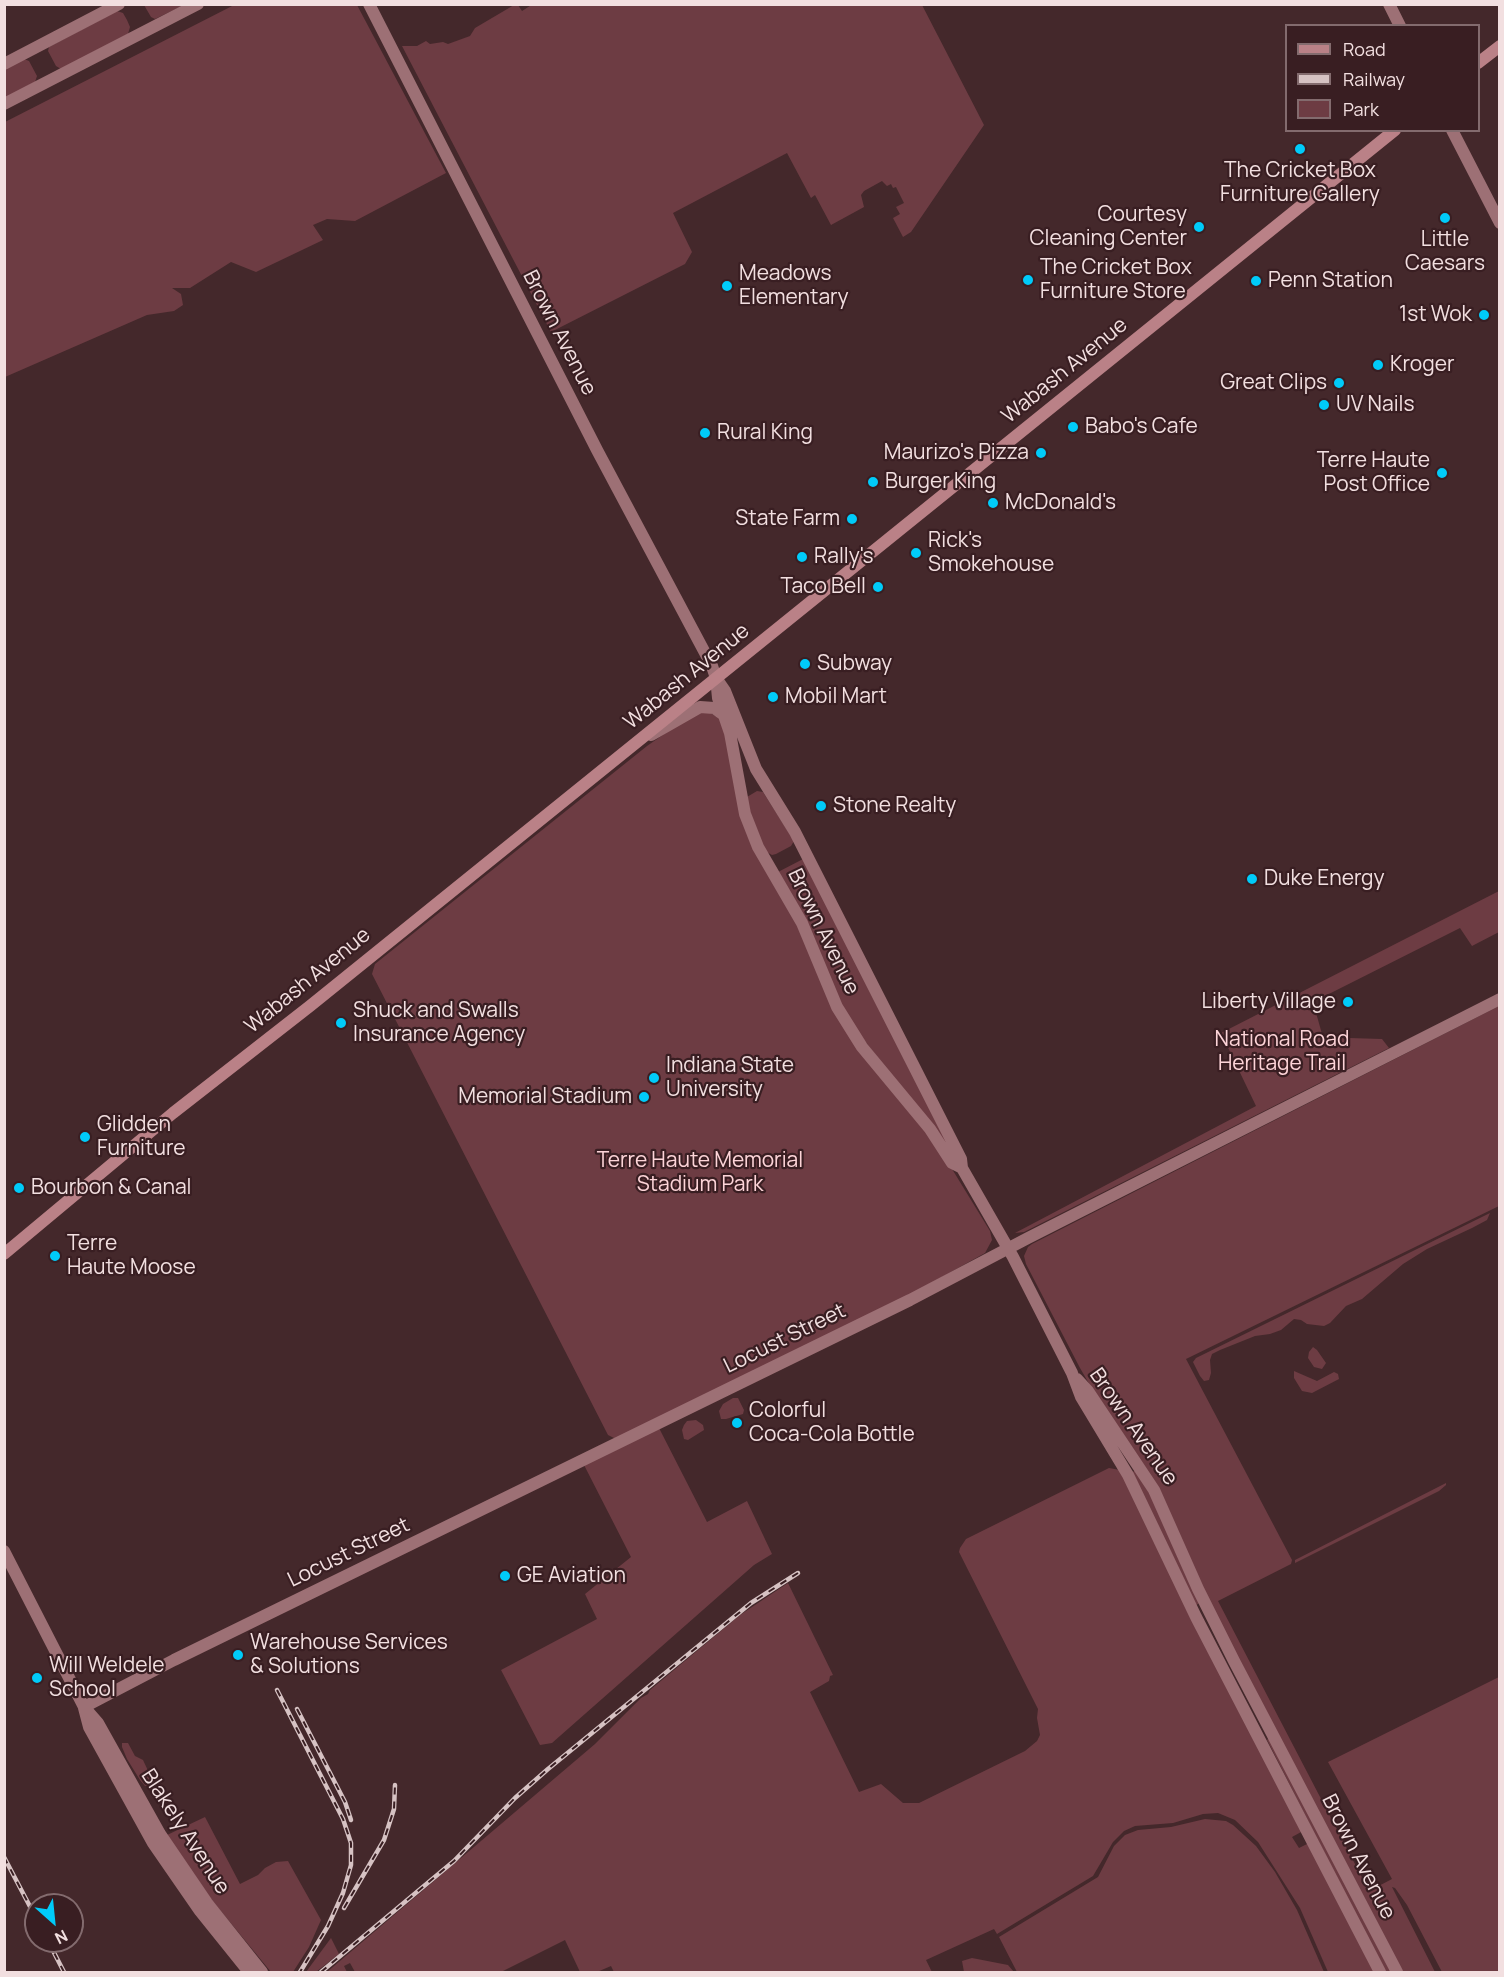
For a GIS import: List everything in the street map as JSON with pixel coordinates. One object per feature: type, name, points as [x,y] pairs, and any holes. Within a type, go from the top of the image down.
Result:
[{"type":"main road","points":[[1480,62],[1500,46]]},
{"type":"main road","name":"Wabash Avenue","points":[[4,1254],[165,1120],[310,1006],[1393,132]]},
{"type":"street","points":[[4,64],[119,4]]},
{"type":"street","points":[[4,104],[198,4]]},
{"type":"street","name":"Brown Avenue","points":[[369,4],[597,450],[712,666],[718,698],[732,741],[745,814],[758,847],[799,916],[837,1007],[862,1047],[930,1129],[952,1163],[962,1168]]},
{"type":"street","points":[[1389,4],[1399,24]]},
{"type":"street","points":[[1453,132],[1500,223]]},
{"type":"street","name":"Brown Avenue","points":[[716,678],[725,691],[756,769],[799,839],[961,1158],[962,1168],[1008,1248],[1072,1373],[1081,1397],[1162,1505],[1209,1611],[1398,1972]]},
{"type":"street","points":[[639,741],[700,707],[714,708],[725,717]]},
{"type":"street","name":"Locust Street","points":[[84,1707],[174,1660],[910,1300],[1500,999]]},
{"type":"street","name":"Brown Avenue","points":[[1122,1452],[1128,1475],[1196,1617],[1380,1972]]},
{"type":"street","name":"Blakely Avenue","points":[[4,1551],[84,1707],[98,1723],[144,1808],[181,1867],[257,1971]]},
{"type":"street","points":[[1196,1617],[1209,1611]]},
{"type":"street","points":[[1256,1733],[1269,1727]]},
{"type":"green space","points":[[236,4],[357,5],[446,173],[355,221],[327,219],[313,225],[323,240],[256,272],[231,262],[190,288],[172,288],[181,294],[183,305],[174,311],[147,315],[5,377],[5,122]]},
{"type":"green space","points":[[533,4],[922,5],[984,125],[911,232],[903,237],[893,218],[900,214],[896,207],[904,203],[896,187],[893,188],[891,184],[887,186],[882,181],[864,191],[861,195],[864,207],[831,225],[815,195],[811,198],[787,153],[673,213],[692,252],[685,264],[551,332],[402,46],[417,46],[426,41],[430,44],[443,42],[448,44],[470,36],[475,28],[514,5],[518,5],[522,11]]},
{"type":"green space","points":[[144,5],[184,5],[155,19],[151,17]]},
{"type":"green space","points":[[117,11],[123,13],[127,20],[130,27],[128,34],[61,69],[56,66],[48,51],[49,47]]},
{"type":"green space","points":[[24,59],[29,61],[37,76],[35,82],[5,98],[5,69]]},
{"type":"green space","name":"Terre Haute Memorial Stadium Park","points":[[706,710],[723,721],[738,800],[785,897],[824,988],[941,1151],[990,1231],[992,1240],[985,1253],[906,1297],[616,1439],[608,1435],[372,974],[375,964],[647,746],[693,714]]},
{"type":"green space","points":[[757,791],[763,792],[794,841],[791,846],[776,854],[772,855],[765,851],[752,822],[747,797]]},
{"type":"green space","points":[[805,858],[959,1162],[850,1022],[778,872]]},
{"type":"green space","name":"National Road Heritage Trail","points":[[1499,891],[1499,932],[1472,946],[1460,928],[1313,1002],[1322,1034],[1346,1040],[1349,1038],[1382,1039],[1389,1048],[1024,1232],[1015,1233],[1256,1106],[1221,1033]]},
{"type":"green space","points":[[1499,1006],[1499,1206],[1186,1359],[1292,1560],[1291,1564],[1218,1601],[1369,1891],[1392,1879],[1328,1762],[1499,1677],[1499,1972],[1442,1972],[1407,1905],[1392,1887],[1435,1972],[1401,1972],[1266,1716],[1184,1548],[1080,1368],[1024,1256],[1032,1244]]},
{"type":"green space","points":[[1490,1213],[1487,1220],[1427,1249],[1403,1264],[1362,1299],[1346,1306],[1330,1323],[1324,1326],[1307,1324],[1294,1319],[1281,1330],[1255,1336],[1212,1354],[1209,1380],[1204,1381],[1200,1376],[1193,1362],[1196,1358]]},
{"type":"green space","points":[[1313,1347],[1326,1363],[1322,1369],[1314,1367],[1308,1358]]},
{"type":"green space","points":[[1294,1371],[1317,1381],[1334,1372],[1338,1374],[1339,1379],[1312,1393],[1302,1391],[1294,1378]]},
{"type":"green space","points":[[733,1398],[738,1398],[744,1410],[743,1414],[721,1419],[719,1411],[723,1404]]},
{"type":"green space","points":[[696,1420],[703,1425],[704,1430],[688,1440],[684,1439],[682,1430],[684,1425],[687,1421]]},
{"type":"green space","points":[[659,1428],[707,1522],[747,1501],[772,1554],[754,1565],[552,1743],[540,1745],[501,1670],[597,1619],[585,1594],[631,1557],[584,1465]]},
{"type":"green space","points":[[1109,1468],[1120,1470],[1303,1831],[1292,1837],[1299,1848],[1309,1843],[1377,1972],[1328,1972],[1300,1908],[1258,1842],[1235,1820],[1218,1813],[1203,1814],[1173,1823],[1135,1826],[1124,1831],[1113,1842],[1093,1876],[997,1934],[994,1929],[926,1960],[932,1972],[614,1972],[611,1966],[597,1972],[580,1972],[565,1940],[501,1972],[355,1972],[350,1963],[344,1966],[347,1972],[327,1972],[595,1744],[650,1690],[740,1615],[788,1583],[833,1675],[830,1676],[829,1681],[810,1692],[859,1792],[881,1784],[903,1803],[919,1803],[1025,1751],[1037,1741],[1040,1735],[1038,1709],[959,1552],[960,1548],[966,1539]]},
{"type":"green space","points":[[1135,1470],[1140,1472],[1199,1603],[1196,1605],[1132,1473]]},
{"type":"green space","points":[[1446,1483],[1439,1491],[1295,1563],[1295,1560]]},
{"type":"green space","points":[[1269,1739],[1394,1972],[1385,1972],[1267,1740]]},
{"type":"green space","points":[[122,1743],[128,1743],[135,1756],[143,1760],[150,1775],[150,1785],[145,1786],[140,1780],[127,1759]]},
{"type":"green space","points":[[205,1817],[240,1884],[276,1862],[288,1861],[321,1920],[309,1947],[293,1972],[271,1972],[211,1899],[167,1835]]},
{"type":"green space","points":[[1205,1819],[1226,1821],[1256,1846],[1275,1872],[1297,1910],[1324,1972],[1017,1972],[999,1937],[1098,1877],[1114,1846],[1125,1835],[1138,1830],[1171,1827]]},
{"type":"green space","points":[[331,1938],[339,1954],[316,1972],[306,1972]]},
{"type":"green space","points":[[972,1958],[1008,1965],[1014,1972],[964,1972],[962,1961]]},
{"type":"railway","points":[[321,1972],[454,1861],[515,1798],[548,1769],[751,1603],[798,1573]]},
{"type":"railway","points":[[277,1690],[343,1819],[351,1843],[351,1865],[343,1893],[328,1926],[300,1972]]},
{"type":"railway","points":[[297,1709],[345,1802],[351,1820]]},
{"type":"railway","points":[[344,1908],[384,1840],[394,1809],[395,1785]]},
{"type":"railway","points":[[4,1857],[24,1895]]},
{"type":"railway","points":[[54,1953],[64,1972]]},
{"type":"place","name":"The Cricket Box Furniture Gallery","points":[[1300,149]]},
{"type":"place","name":"Little Caesars","points":[[1445,218]]},
{"type":"place","name":"Courtesy Cleaning Center","points":[[1199,227]]},
{"type":"place","name":"The Cricket Box Furniture Store","points":[[1028,280]]},
{"type":"place","name":"Penn Station","points":[[1256,281]]},
{"type":"place","name":"Meadows Elementary","points":[[727,286]]},
{"type":"place","name":"1st Wok","points":[[1484,315]]},
{"type":"place","name":"Kroger","points":[[1378,365]]},
{"type":"place","name":"Great Clips","points":[[1339,383]]},
{"type":"place","name":"UV Nails","points":[[1324,405]]},
{"type":"place","name":"Babo's Cafe","points":[[1073,427]]},
{"type":"place","name":"Rural King","points":[[705,433]]},
{"type":"place","name":"Maurizo's Pizza","points":[[1041,453]]},
{"type":"place","name":"Terre Haute Post Office","points":[[1442,473]]},
{"type":"place","name":"Burger King","points":[[873,482]]},
{"type":"place","name":"McDonald's","points":[[993,503]]},
{"type":"place","name":"State Farm","points":[[852,519]]},
{"type":"place","name":"Rick's Smokehouse","points":[[916,553]]},
{"type":"place","name":"Rally's","points":[[802,557]]},
{"type":"place","name":"Taco Bell","points":[[878,587]]},
{"type":"place","name":"Subway","points":[[805,664]]},
{"type":"place","name":"Mobil Mart","points":[[773,697]]},
{"type":"place","name":"Stone Realty","points":[[821,806]]},
{"type":"place","name":"Duke Energy","points":[[1252,879]]},
{"type":"place","name":"Liberty Village","points":[[1348,1002]]},
{"type":"place","name":"Shuck and Swalls Insurance Agency","points":[[341,1023]]},
{"type":"place","name":"Indiana State University","points":[[654,1078]]},
{"type":"place","name":"Memorial Stadium","points":[[644,1097]]},
{"type":"place","name":"Glidden Furniture","points":[[85,1137]]},
{"type":"place","name":"Bourbon & Canal","points":[[19,1188]]},
{"type":"place","name":"Terre Haute Moose","points":[[55,1256]]},
{"type":"place","name":"Colorful Coca-Cola Bottle","points":[[737,1423]]},
{"type":"place","name":"GE Aviation","points":[[505,1576]]},
{"type":"place","name":"Warehouse Services & Solutions","points":[[238,1655]]},
{"type":"place","name":"Will Weldele School","points":[[37,1678]]}]
